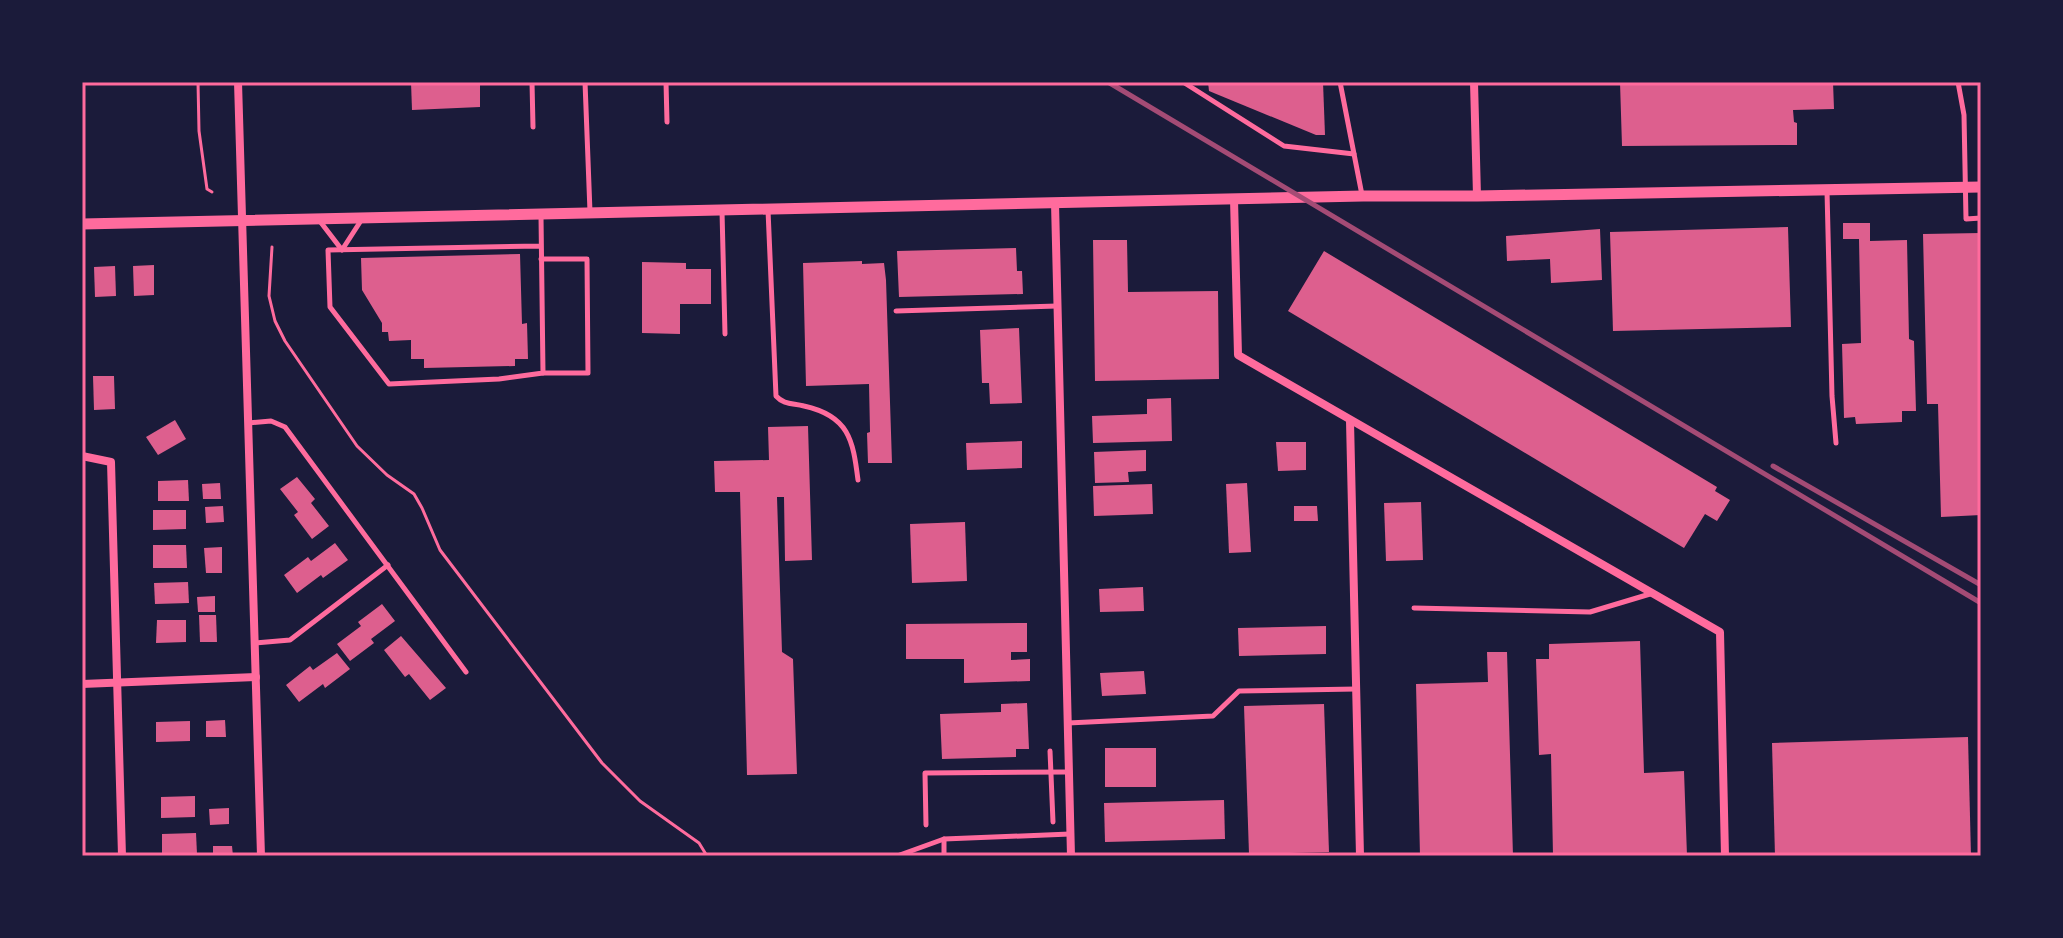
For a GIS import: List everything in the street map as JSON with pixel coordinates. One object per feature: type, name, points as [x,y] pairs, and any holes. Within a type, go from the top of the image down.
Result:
[{"type":"street","points":[[238,82],[261,856]]},
{"type":"street","points":[[1474,82],[1477,196]]},
{"type":"street","points":[[82,224],[1363,196],[1981,187]]},
{"type":"street","points":[[1234,199],[1238,355],[1720,632],[1725,856]]},
{"type":"street","points":[[1055,203],[1071,856]]},
{"type":"street","points":[[1350,421],[1360,856]]},
{"type":"street","points":[[82,456],[111,462],[122,856]]},
{"type":"street","points":[[82,684],[256,677]]},
{"type":"lane","points":[[532,82],[533,127]]},
{"type":"lane","points":[[585,82],[590,213]]},
{"type":"lane","points":[[666,82],[667,122]]},
{"type":"lane","points":[[1183,82],[1284,146],[1354,154]]},
{"type":"lane","points":[[1340,82],[1363,196]]},
{"type":"lane","points":[[1958,82],[1964,115],[1966,219],[1981,218]]},
{"type":"lane","points":[[1827,190],[1836,443]]},
{"type":"lane","points":[[768,209],[776,396],[782,402],[817,409],[846,429],[853,445],[858,480]]},
{"type":"lane","points":[[722,210],[725,334]]},
{"type":"lane","points":[[541,214],[543,373]]},
{"type":"lane","points":[[342,250],[362,218]]},
{"type":"lane","points":[[319,219],[342,250]]},
{"type":"lane","points":[[541,246],[328,250],[330,307],[389,384],[499,379],[543,373],[588,373],[587,259],[541,259]]},
{"type":"lane","points":[[896,311],[1057,306]]},
{"type":"lane","points":[[248,423],[271,421],[285,427],[466,672]]},
{"type":"lane","points":[[255,643],[290,640],[388,565]]},
{"type":"lane","points":[[1414,608],[1590,612],[1651,593]]},
{"type":"lane","points":[[1068,723],[1213,716],[1239,691],[1356,689]]},
{"type":"lane","points":[[1050,751],[1053,822]]},
{"type":"lane","points":[[926,825],[925,773],[1069,772]]},
{"type":"lane","points":[[897,856],[944,839],[1071,834]]},
{"type":"lane","points":[[944,839],[944,856]]},
{"type":"path","points":[[198,82],[203,161],[207,189],[212,192]]},
{"type":"path","points":[[272,247],[269,296],[275,321],[285,341],[357,446],[387,475],[414,494],[440,550],[602,763],[640,801],[699,843],[707,856]]},
{"type":"building","points":[[411,82],[480,82],[480,107],[412,110]]},
{"type":"building","points":[[1208,82],[1323,82],[1325,135],[1316,135],[1209,91]]},
{"type":"building","points":[[1620,82],[1833,82],[1834,109],[1793,110],[1794,122],[1797,123],[1797,145],[1622,146]]},
{"type":"building","points":[[1843,223],[1870,223],[1870,241],[1907,240],[1909,339],[1914,341],[1916,411],[1902,411],[1902,422],[1856,424],[1855,417],[1844,418],[1842,344],[1861,343],[1859,239],[1843,239]]},
{"type":"building","points":[[1788,227],[1791,327],[1613,331],[1610,232]]},
{"type":"building","points":[[1600,229],[1602,280],[1551,283],[1550,259],[1507,261],[1506,236]]},
{"type":"building","points":[[1981,233],[1981,515],[1941,517],[1938,404],[1927,404],[1923,234]]},
{"type":"building","points":[[1093,240],[1127,240],[1128,292],[1218,291],[1219,379],[1095,381]]},
{"type":"building","points":[[1016,248],[1017,271],[1022,271],[1023,294],[899,297],[897,251]]},
{"type":"building","points":[[1324,251],[1717,487],[1715,491],[1730,500],[1717,521],[1705,514],[1684,548],[1288,311]]},
{"type":"building","points":[[520,254],[522,324],[527,323],[528,359],[515,359],[515,366],[424,368],[424,359],[411,359],[411,340],[389,341],[388,332],[382,332],[382,323],[362,290],[361,258]]},
{"type":"building","points":[[862,261],[862,264],[884,263],[892,463],[868,463],[869,384],[806,386],[803,263]]},
{"type":"building","points":[[642,262],[686,263],[686,269],[711,269],[711,304],[680,304],[680,334],[642,333]]},
{"type":"building","points":[[154,265],[154,295],[134,296],[133,266]]},
{"type":"building","points":[[115,266],[116,296],[95,297],[94,267]]},
{"type":"building","points":[[1019,328],[1022,403],[990,404],[989,383],[982,383],[980,330]]},
{"type":"building","points":[[93,376],[114,376],[115,409],[94,410]]},
{"type":"building","points":[[1171,398],[1172,441],[1093,443],[1092,416],[1147,414],[1147,399]]},
{"type":"building","points":[[175,420],[186,439],[158,455],[146,437]]},
{"type":"building","points":[[808,426],[812,560],[785,561],[784,497],[777,497],[782,652],[793,659],[797,774],[747,775],[740,492],[715,492],[714,461],[769,460],[768,427]]},
{"type":"building","points":[[1022,441],[1022,468],[967,470],[966,443]]},
{"type":"building","points":[[1276,442],[1306,442],[1306,470],[1278,471]]},
{"type":"building","points":[[1146,450],[1146,471],[1128,472],[1129,482],[1095,483],[1094,452]]},
{"type":"building","points":[[297,477],[315,499],[311,503],[329,526],[312,539],[294,515],[298,512],[280,489]]},
{"type":"building","points":[[188,480],[189,501],[158,501],[158,481]]},
{"type":"building","points":[[220,483],[221,499],[203,499],[202,484]]},
{"type":"building","points":[[1247,483],[1251,552],[1229,553],[1226,484]]},
{"type":"building","points":[[1152,484],[1153,514],[1094,516],[1093,486]]},
{"type":"building","points":[[1421,502],[1423,560],[1386,561],[1384,503]]},
{"type":"building","points":[[223,506],[224,522],[206,523],[205,507]]},
{"type":"building","points":[[1294,506],[1317,506],[1318,521],[1294,521]]},
{"type":"building","points":[[153,510],[186,510],[186,529],[153,530]]},
{"type":"building","points":[[965,522],[967,581],[912,583],[910,524]]},
{"type":"building","points":[[335,543],[348,560],[297,593],[284,575],[308,557],[311,561]]},
{"type":"building","points":[[153,545],[186,545],[187,568],[153,568]]},
{"type":"building","points":[[222,547],[222,573],[206,573],[204,548]]},
{"type":"building","points":[[188,582],[189,603],[155,604],[154,583]]},
{"type":"building","points":[[1143,587],[1144,611],[1100,612],[1099,589]]},
{"type":"building","points":[[215,596],[215,612],[198,612],[197,597]]},
{"type":"building","points":[[382,604],[395,621],[371,639],[374,643],[350,661],[337,644],[361,626],[358,622]]},
{"type":"building","points":[[199,615],[216,615],[217,642],[200,642]]},
{"type":"building","points":[[157,620],[186,620],[186,642],[156,643]]},
{"type":"building","points":[[1027,623],[1027,652],[1011,652],[1011,660],[1030,659],[1030,681],[964,683],[964,659],[906,659],[906,624]]},
{"type":"building","points":[[1326,626],[1326,654],[1239,656],[1238,628]]},
{"type":"building","points":[[401,636],[446,688],[430,700],[409,674],[405,677],[384,650]]},
{"type":"building","points":[[1640,641],[1644,773],[1684,771],[1687,856],[1553,856],[1551,754],[1539,755],[1536,659],[1549,659],[1549,644]]},
{"type":"building","points":[[1487,652],[1507,652],[1513,856],[1420,856],[1416,684],[1488,682]]},
{"type":"building","points":[[337,653],[350,669],[299,702],[286,685],[310,666],[313,670]]},
{"type":"building","points":[[1144,671],[1146,694],[1102,696],[1100,673]]},
{"type":"building","points":[[1027,703],[1029,749],[1016,749],[1016,757],[942,759],[940,714],[1001,712],[1001,704]]},
{"type":"building","points":[[1324,704],[1329,852],[1249,854],[1244,706]]},
{"type":"building","points":[[225,720],[226,737],[206,737],[206,721]]},
{"type":"building","points":[[190,721],[190,741],[156,742],[156,722]]},
{"type":"building","points":[[1968,737],[1971,856],[1775,856],[1772,743]]},
{"type":"building","points":[[1105,748],[1156,748],[1156,787],[1105,787]]},
{"type":"building","points":[[195,796],[195,817],[161,818],[161,797]]},
{"type":"building","points":[[1224,800],[1225,839],[1105,842],[1104,803]]},
{"type":"building","points":[[229,808],[229,824],[210,825],[209,809]]},
{"type":"building","points":[[196,833],[197,854],[162,855],[162,834]]},
{"type":"building","points":[[213,846],[232,846],[233,856],[213,856]]},
{"type":"railway","points":[[1108,82],[1981,603]]},
{"type":"railway","points":[[1773,466],[1981,585]]}]
